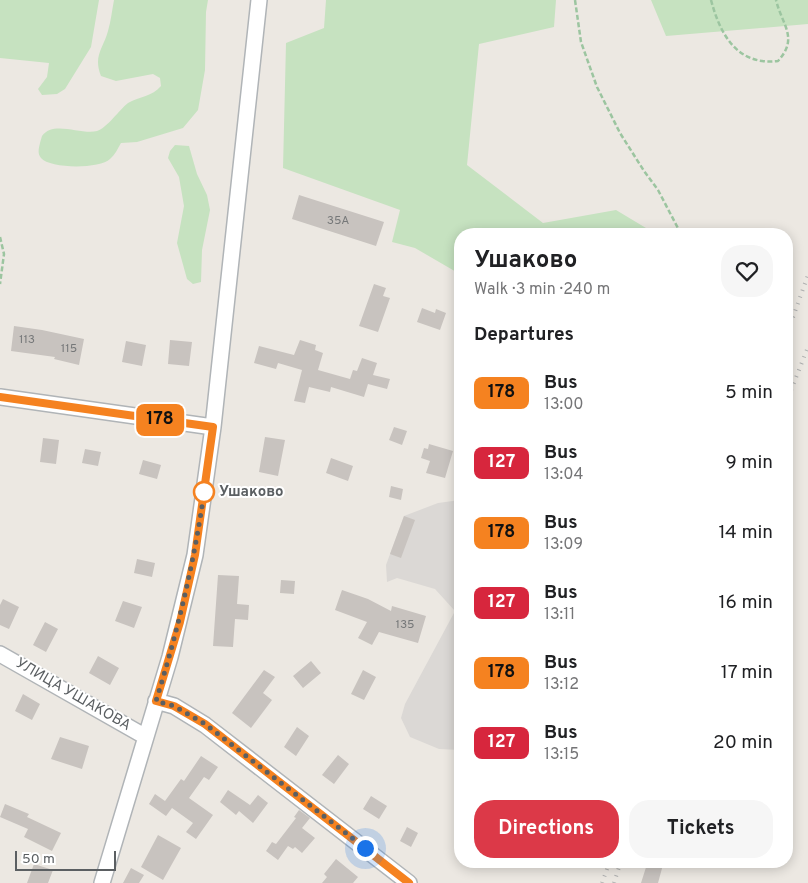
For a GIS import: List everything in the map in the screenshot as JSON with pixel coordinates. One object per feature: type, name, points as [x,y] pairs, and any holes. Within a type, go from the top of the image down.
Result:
[{"type":"street","points":[[102,883],[180,622],[195,555],[213,427],[259,0]]},
{"type":"street","points":[[0,397],[213,427]]},
{"type":"street","name":"УЛИЦА УШАКОВА","points":[[0,654],[146,737]]},
{"type":"street","points":[[156,701],[174,706],[205,724],[409,883]]},
{"type":"path","points":[[575,0],[581,42],[597,87],[620,133],[658,190],[678,228]]},
{"type":"path","points":[[711,0],[717,21],[724,35],[734,48],[756,60],[767,62],[778,61],[784,54],[788,44],[789,37],[776,0]]},
{"type":"path","points":[[0,237],[4,254],[0,284]]},
{"type":"shaded area","points":[[454,501],[454,610],[435,589],[397,578],[387,582],[386,565],[404,516],[438,503]]},
{"type":"shaded area","points":[[454,613],[454,750],[439,749],[410,737],[401,718],[405,704]]},
{"type":"green space","points":[[0,0],[99,0],[91,47],[65,89],[57,94],[42,95],[38,89],[47,77],[49,63],[0,58]]},
{"type":"green space","points":[[114,0],[208,0],[205,70],[198,110],[183,128],[137,142],[121,143],[113,156],[105,162],[86,166],[64,166],[46,162],[41,158],[39,150],[42,136],[47,131],[60,128],[90,132],[97,131],[105,126],[128,103],[150,94],[161,86],[160,78],[153,74],[116,81],[101,76],[98,58],[109,27]]},
{"type":"green space","points":[[326,0],[556,0],[554,27],[479,44],[467,165],[543,223],[616,210],[646,228],[454,228],[454,271],[415,248],[392,242],[400,210],[283,168],[286,43],[324,28]]},
{"type":"green space","points":[[651,0],[808,0],[808,24],[666,36]]},
{"type":"green space","points":[[175,145],[189,146],[197,174],[207,195],[210,210],[202,250],[201,282],[193,284],[187,279],[177,243],[184,206],[179,177],[168,158],[170,151]]},
{"type":"building","points":[[299,195],[384,222],[376,246],[292,219]]},
{"type":"building","points":[[374,284],[386,288],[383,296],[390,298],[378,332],[359,326]]},
{"type":"building","points":[[422,308],[435,313],[436,309],[446,313],[440,330],[417,322]]},
{"type":"building","points":[[14,326],[84,339],[79,365],[54,359],[55,357],[11,351]]},
{"type":"building","points":[[170,340],[192,342],[189,366],[168,364]]},
{"type":"building","points":[[300,340],[316,345],[315,350],[323,353],[318,370],[350,379],[353,370],[357,371],[362,358],[377,363],[373,375],[390,379],[387,389],[368,384],[364,397],[331,387],[330,392],[309,387],[305,403],[294,401],[302,370],[278,363],[276,369],[254,363],[259,346],[294,355]]},
{"type":"building","points":[[126,341],[146,345],[142,366],[122,362]]},
{"type":"building","points":[[394,427],[407,431],[402,445],[389,440]]},
{"type":"building","points":[[265,437],[285,440],[278,476],[259,472]]},
{"type":"building","points":[[43,438],[59,440],[56,464],[40,462]]},
{"type":"building","points":[[429,444],[453,451],[445,478],[426,473],[430,461],[421,458],[424,448],[428,449]]},
{"type":"building","points":[[85,449],[101,452],[98,466],[82,463]]},
{"type":"building","points":[[331,458],[353,466],[348,481],[326,473]]},
{"type":"building","points":[[143,460],[161,465],[157,479],[139,474]]},
{"type":"building","points":[[391,486],[403,489],[401,500],[389,497]]},
{"type":"building","points":[[404,516],[415,520],[401,558],[390,554]]},
{"type":"building","points":[[137,559],[155,563],[152,577],[134,573]]},
{"type":"building","points":[[218,575],[239,576],[237,604],[249,605],[248,620],[235,619],[233,647],[213,646]]},
{"type":"building","points":[[281,580],[295,581],[294,594],[280,593]]},
{"type":"building","points":[[342,590],[368,599],[391,611],[392,606],[426,616],[418,643],[379,632],[372,645],[358,638],[367,622],[335,610]]},
{"type":"building","points":[[3,599],[19,607],[9,629],[0,625],[0,605]]},
{"type":"building","points":[[123,601],[142,607],[134,628],[115,621]]},
{"type":"building","points":[[45,622],[58,629],[46,652],[33,645]]},
{"type":"building","points":[[98,656],[119,668],[110,685],[89,673]]},
{"type":"building","points":[[311,661],[321,673],[303,688],[293,676]]},
{"type":"building","points":[[264,670],[275,677],[263,693],[272,700],[251,728],[232,713]]},
{"type":"building","points":[[363,670],[376,677],[364,700],[351,694]]},
{"type":"building","points":[[23,694],[40,704],[32,720],[15,711]]},
{"type":"building","points":[[297,727],[309,736],[296,756],[284,747]]},
{"type":"building","points":[[60,737],[89,746],[82,769],[51,759]]},
{"type":"building","points":[[338,755],[349,764],[334,784],[322,775]]},
{"type":"building","points":[[201,756],[218,767],[209,780],[204,777],[189,798],[213,815],[196,839],[186,832],[193,823],[172,808],[166,816],[149,804],[155,794],[165,801],[181,779],[184,781]]},
{"type":"building","points":[[228,790],[250,805],[258,795],[268,803],[253,823],[239,811],[236,815],[220,802]]},
{"type":"building","points":[[371,796],[387,806],[379,819],[363,809]]},
{"type":"building","points":[[5,804],[29,814],[27,817],[61,833],[52,851],[24,837],[28,829],[0,817]]},
{"type":"building","points":[[299,810],[310,818],[302,828],[315,838],[302,853],[295,847],[293,849],[288,846],[278,860],[266,851],[272,842],[276,844],[296,818],[294,817]]},
{"type":"building","points":[[407,827],[418,833],[411,847],[400,841]]},
{"type":"building","points":[[158,835],[181,848],[163,880],[141,867]]},
{"type":"building","points":[[336,859],[358,877],[353,883],[322,883],[327,877],[324,874]]},
{"type":"building","points":[[34,864],[53,870],[48,883],[27,883]]},
{"type":"building","points":[[131,868],[144,875],[139,883],[123,883]]},
{"type":"building","points":[[646,868],[662,868],[658,883],[641,883]]},
{"type":"railway","points":[[793,317],[808,275]]},
{"type":"railway","points":[[793,385],[808,347]]},
{"type":"railway","points":[[602,883],[607,868]]},
{"type":"railway","points":[[614,883],[619,868]]},
{"type":"bus line","name":"178","points":[[0,397],[213,427],[195,555],[180,622],[156,701],[174,706],[205,724],[409,883]]},
{"type":"place","name":"Ушаково","points":[[204,492]]},
{"type":"route","points":[[204,492],[205,486],[195,555],[188,588],[180,622],[156,701],[174,706],[205,724],[365,848]]}]
